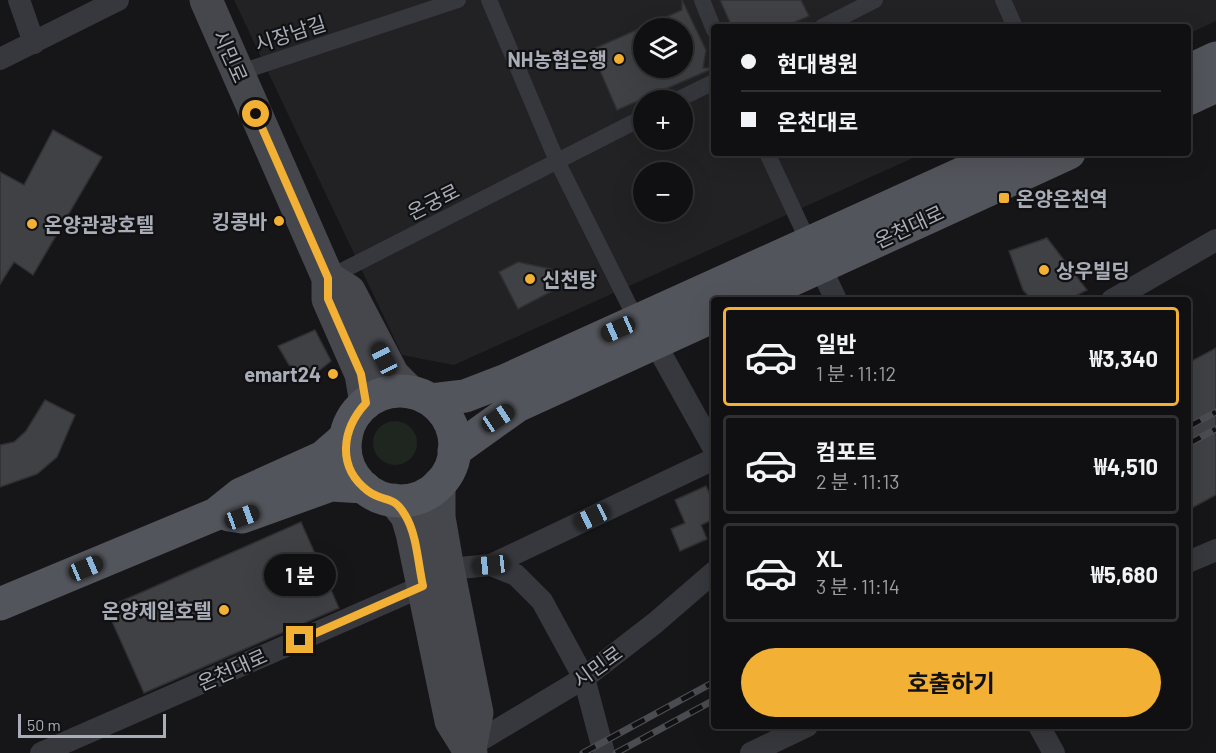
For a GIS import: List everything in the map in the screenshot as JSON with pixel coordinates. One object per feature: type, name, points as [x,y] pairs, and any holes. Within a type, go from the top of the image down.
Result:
[{"type":"main road","name":"시민로","points":[[206,0],[328,278],[328,299],[361,374],[366,403]]},
{"type":"main road","points":[[1191,70],[1216,58]]},
{"type":"main road","points":[[1191,98],[1216,86]]},
{"type":"main road","name":"온천대로","points":[[752,297],[815,255],[1001,156]]},
{"type":"main road","name":"온천대로","points":[[723,297],[815,255],[1062,156]]},
{"type":"main road","name":"시민로","points":[[328,278],[349,291],[393,375],[420,396]]},
{"type":"main road","name":"온천대로","points":[[454,451],[517,406],[646,332],[711,302]]},
{"type":"main road","name":"온천대로","points":[[420,396],[465,396],[646,332],[711,316]]},
{"type":"main road","points":[[398,391],[420,396],[443,411],[452,427],[453,461],[439,484],[418,497],[385,499],[364,487],[348,465],[346,437],[354,416],[366,403],[381,394],[398,391]]},
{"type":"main road","points":[[0,604],[216,514],[241,495],[323,457],[346,437]]},
{"type":"main road","name":"시민로","points":[[435,578],[439,484]]},
{"type":"main road","points":[[216,514],[242,517],[331,485],[364,487]]},
{"type":"main road","name":"시민로","points":[[394,500],[406,516],[435,578],[477,713],[466,751]]},
{"type":"street","points":[[19,0],[34,43]]},
{"type":"street","points":[[0,59],[118,0]]},
{"type":"street","name":"시장남길","points":[[238,73],[458,0]]},
{"type":"street","points":[[489,0],[557,161],[646,332],[711,445]]},
{"type":"street","points":[[702,0],[712,24]]},
{"type":"street","points":[[828,24],[876,0]]},
{"type":"street","points":[[1003,0],[1014,24]]},
{"type":"street","points":[[693,92],[711,83]]},
{"type":"street","name":"온궁로","points":[[328,278],[633,123]]},
{"type":"street","points":[[768,156],[835,297]]},
{"type":"street","points":[[1117,297],[1216,240]]},
{"type":"street","points":[[435,578],[491,565],[711,460]]},
{"type":"street","points":[[1191,561],[1216,550]]},
{"type":"street","points":[[491,565],[516,574],[542,601],[584,678],[604,753]]},
{"type":"street","name":"시민로","points":[[466,751],[584,678],[655,623],[711,575]]},
{"type":"street","name":"온천대로","points":[[41,753],[435,578]]},
{"type":"street","points":[[751,753],[801,729]]},
{"type":"street","points":[[1041,729],[1054,753]]},
{"type":"shaded area","points":[[234,0],[1216,0],[1216,21],[1191,33],[1191,24],[711,24],[711,156],[917,156],[454,365],[402,355]]},
{"type":"shaded area","points":[[395,421],[410,428],[417,443],[410,458],[395,465],[380,458],[373,443],[380,428]]},
{"type":"building","points":[[682,0],[691,18],[664,18],[682,10]]},
{"type":"building","points":[[720,0],[801,0],[809,16],[791,24],[731,24]]},
{"type":"building","points":[[693,23],[706,50],[703,68],[711,69],[693,77]]},
{"type":"building","points":[[633,32],[633,78],[691,78],[663,90],[633,90],[633,103],[617,110],[591,50]]},
{"type":"building","name":"온양관광호텔","points":[[53,130],[102,157],[33,275],[14,262],[0,284],[0,172],[24,185]]},
{"type":"building","name":"상우빌딩","points":[[1047,238],[1087,290],[1074,297],[1029,297],[1023,290],[1009,251]]},
{"type":"building","name":"신천탕","points":[[518,262],[551,269],[560,287],[518,309],[499,272]]},
{"type":"building","points":[[315,330],[331,361],[311,377],[289,365],[278,346]]},
{"type":"building","points":[[1216,348],[1216,495],[1191,508],[1191,361]]},
{"type":"building","points":[[45,400],[75,415],[57,457],[37,474],[0,487],[0,445],[14,442],[26,431]]},
{"type":"building","points":[[706,486],[711,497],[711,520],[701,525],[707,539],[680,551],[671,529],[685,523],[675,500]]},
{"type":"building","name":"온양제일호텔","points":[[301,522],[339,608],[144,693],[106,608]]},
{"type":"railway","points":[[1191,425],[1216,412]]},
{"type":"railway","points":[[1191,442],[1216,429]]},
{"type":"railway","points":[[583,753],[711,684]]},
{"type":"railway","points":[[616,753],[711,702]]},
{"type":"place","name":"NH농협은행","points":[[619,59]]},
{"type":"place","name":"온양온천역","points":[[1004,198]]},
{"type":"place","name":"킹콩바","points":[[279,221]]},
{"type":"place","name":"온양관광호텔","points":[[32,224]]},
{"type":"place","name":"상우빌딩","points":[[1044,270]]},
{"type":"place","name":"신천탕","points":[[530,279]]},
{"type":"place","name":"emart24","points":[[333,374]]},
{"type":"place","name":"온양제일호텔","points":[[224,610]]},
{"type":"route","points":[[256,114],[328,278],[328,299],[361,374],[366,403],[354,416],[347,431],[345,448],[348,465],[357,480],[369,492],[394,500],[406,516],[412,533],[423,586],[300,640]]}]
